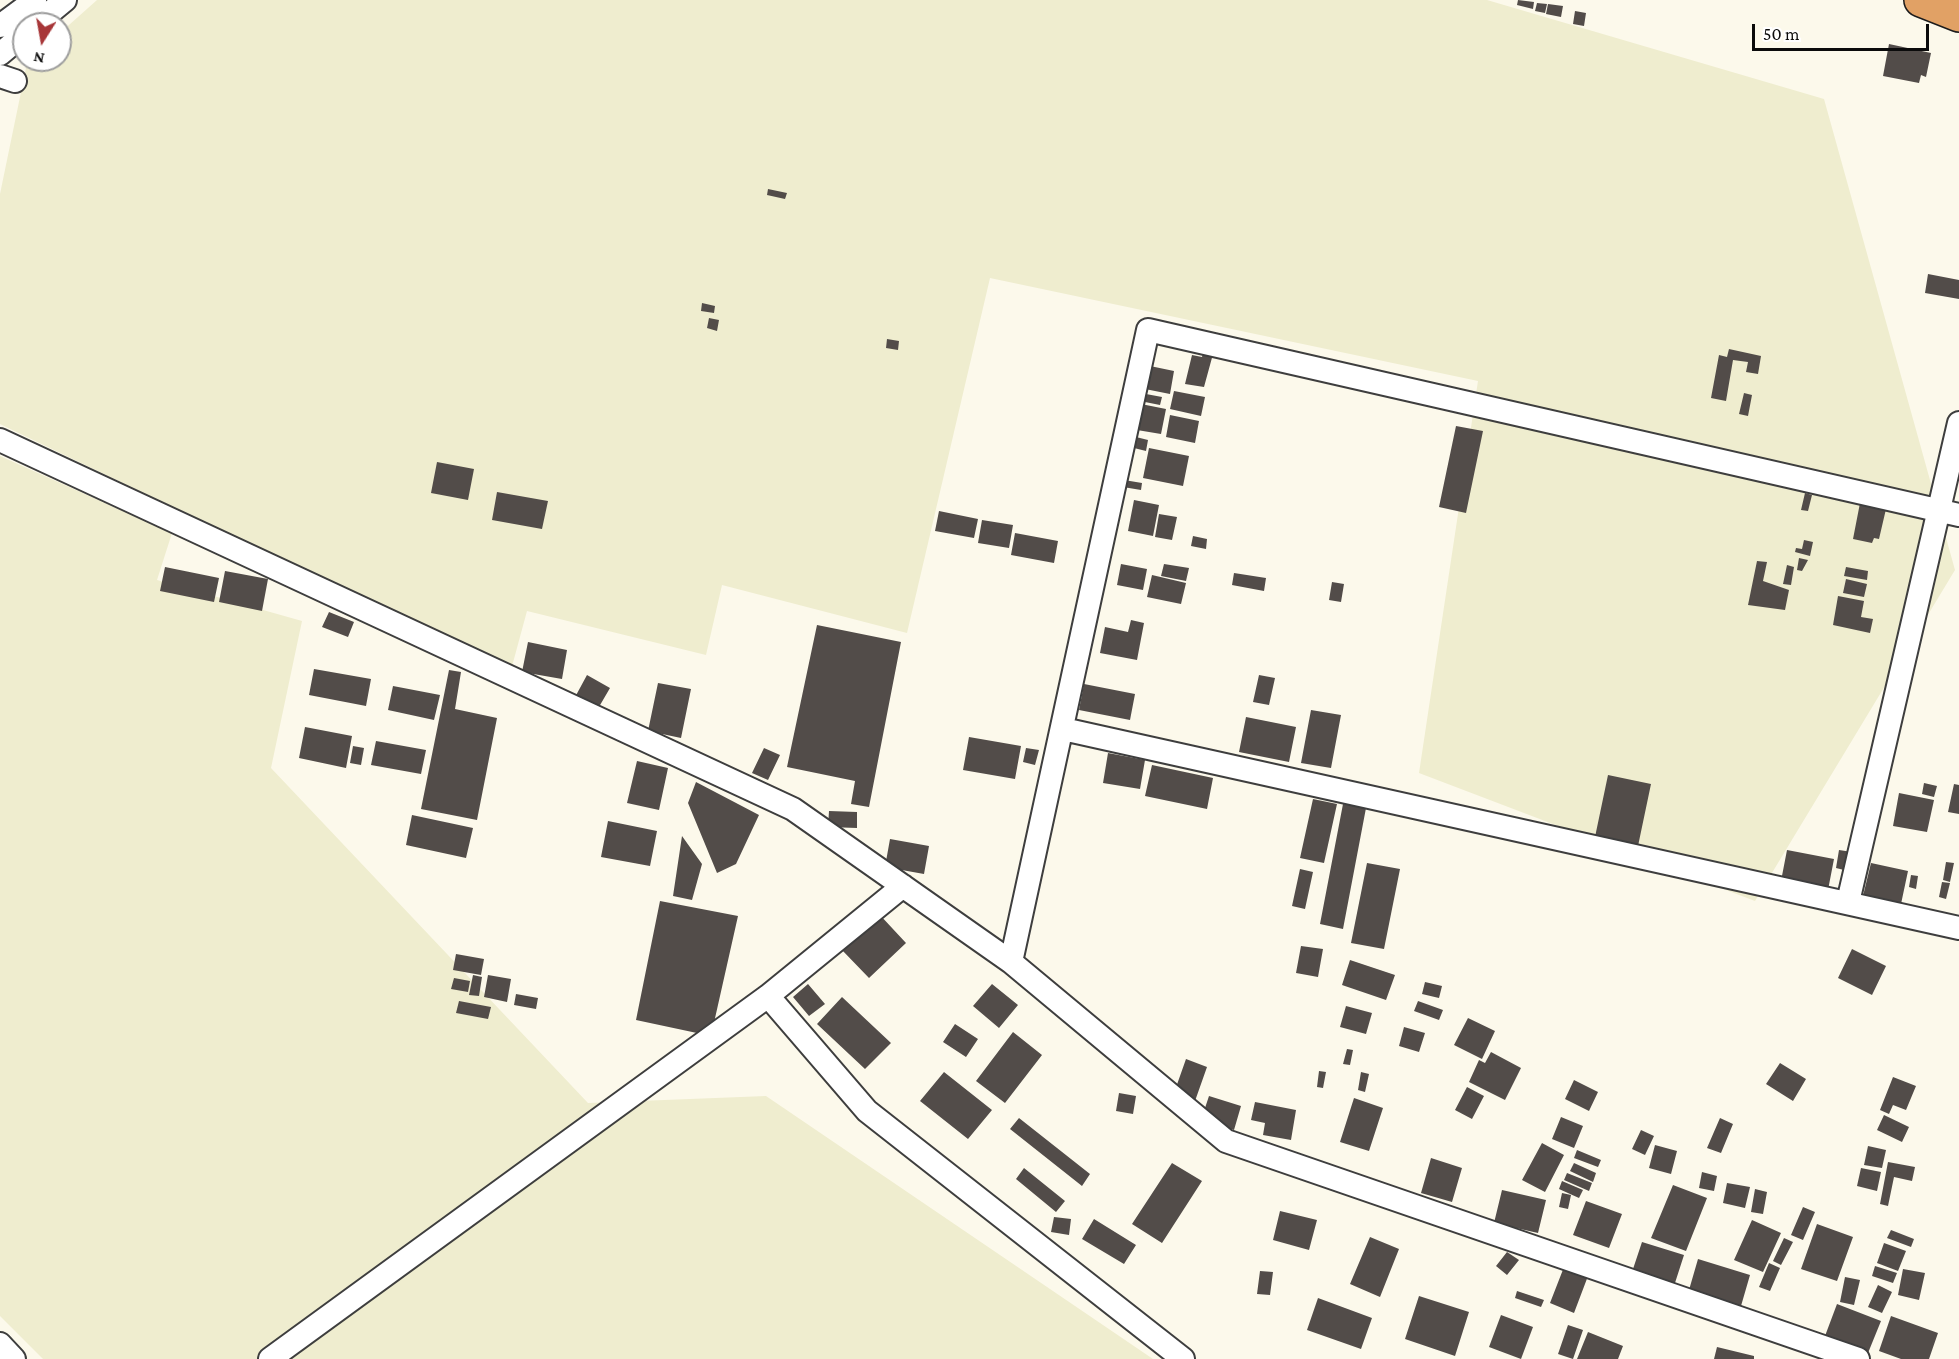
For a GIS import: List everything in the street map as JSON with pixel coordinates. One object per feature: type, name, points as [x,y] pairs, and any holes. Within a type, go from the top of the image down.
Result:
[{"type":"highway","points":[[1921,0],[1959,15]]},
{"type":"street","points":[[0,27],[35,0]]},
{"type":"street","points":[[50,12],[65,0]]},
{"type":"street","points":[[0,54],[12,44]]},
{"type":"street","points":[[1011,962],[1148,330],[1950,513]]},
{"type":"street","points":[[1848,902],[1950,513],[1959,423]]},
{"type":"street","points":[[0,440],[793,809],[1011,962],[1226,1141],[1858,1359]]},
{"type":"street","points":[[1063,729],[1959,928]]},
{"type":"street","points":[[270,1359],[768,996],[903,886]]},
{"type":"street","points":[[768,996],[867,1111],[1183,1359]]},
{"type":"street","points":[[0,1344],[14,1359]]},
{"type":"shaded area","points":[[97,0],[1487,0],[1824,99],[1955,570],[1755,901],[1419,773],[1478,381],[990,278],[907,633],[722,585],[706,655],[527,611],[511,670],[0,424],[0,194],[25,72],[72,72],[72,22]]},
{"type":"shaded area","points":[[0,456],[172,533],[157,580],[302,621],[271,768],[588,1103],[766,1096],[1153,1359],[43,1359],[0,1316]]},
{"type":"building","points":[[1518,0],[1534,2],[1533,9],[1517,5]]},
{"type":"building","points":[[1537,3],[1547,4],[1545,13],[1535,11]]},
{"type":"building","points":[[1548,4],[1563,6],[1561,17],[1546,14]]},
{"type":"building","points":[[1575,11],[1586,13],[1584,26],[1573,24]]},
{"type":"building","points":[[1889,44],[1931,53],[1926,77],[1921,75],[1919,83],[1883,76]]},
{"type":"building","points":[[768,189],[787,193],[785,199],[767,195]]},
{"type":"building","points":[[1928,274],[1959,280],[1959,299],[1925,293]]},
{"type":"building","points":[[702,303],[715,306],[714,313],[701,311]]},
{"type":"building","points":[[709,318],[719,320],[717,331],[707,328]]},
{"type":"building","points":[[887,339],[899,341],[898,350],[886,348]]},
{"type":"building","points":[[1729,349],[1761,356],[1758,374],[1746,372],[1748,362],[1733,360],[1726,401],[1711,398],[1719,355],[1727,357]]},
{"type":"building","points":[[1203,353],[1213,354],[1204,387],[1185,384],[1192,355],[1202,357]]},
{"type":"building","points":[[1150,366],[1174,371],[1170,394],[1145,389]]},
{"type":"building","points":[[1174,391],[1205,397],[1201,416],[1170,409]]},
{"type":"building","points":[[1744,393],[1752,395],[1748,416],[1739,414]]},
{"type":"building","points":[[1146,394],[1162,397],[1160,405],[1145,402]]},
{"type":"building","points":[[1141,404],[1166,409],[1161,434],[1137,430]]},
{"type":"building","points":[[1170,415],[1199,421],[1195,443],[1166,437]]},
{"type":"building","points":[[1456,426],[1483,431],[1466,513],[1439,507]]},
{"type":"building","points":[[1132,436],[1148,440],[1146,451],[1130,447]]},
{"type":"building","points":[[1149,448],[1189,456],[1183,486],[1143,478]]},
{"type":"building","points":[[437,462],[474,469],[468,500],[431,493]]},
{"type":"building","points":[[1124,480],[1142,483],[1141,490],[1123,487]]},
{"type":"building","points":[[497,492],[548,501],[542,529],[492,520]]},
{"type":"building","points":[[1805,493],[1812,495],[1808,511],[1801,510]]},
{"type":"building","points":[[1134,500],[1159,505],[1153,536],[1128,531]]},
{"type":"building","points":[[1860,503],[1886,509],[1879,539],[1874,538],[1872,543],[1853,539]]},
{"type":"building","points":[[939,511],[978,519],[974,538],[935,531]]},
{"type":"building","points":[[1159,514],[1177,517],[1172,540],[1155,537]]},
{"type":"building","points":[[982,520],[1013,525],[1009,548],[978,543]]},
{"type":"building","points":[[1015,533],[1058,541],[1054,563],[1011,555]]},
{"type":"building","points":[[1193,536],[1207,539],[1206,549],[1191,546]]},
{"type":"building","points":[[1804,540],[1813,542],[1810,556],[1795,552],[1796,548],[1802,549]]},
{"type":"building","points":[[1799,558],[1808,560],[1802,571],[1797,570]]},
{"type":"building","points":[[1757,561],[1767,562],[1763,581],[1789,590],[1785,610],[1748,605]]},
{"type":"building","points":[[1121,564],[1147,569],[1143,590],[1117,585]]},
{"type":"building","points":[[1164,564],[1189,568],[1186,581],[1161,576]]},
{"type":"building","points":[[1787,565],[1794,567],[1791,585],[1783,584]]},
{"type":"building","points":[[165,567],[219,578],[214,602],[160,591]]},
{"type":"building","points":[[1846,567],[1868,571],[1867,580],[1844,576]]},
{"type":"building","points":[[225,571],[268,579],[262,611],[219,602]]},
{"type":"building","points":[[1234,573],[1266,578],[1264,591],[1232,585]]},
{"type":"building","points":[[1152,575],[1186,583],[1181,604],[1147,597]]},
{"type":"building","points":[[1846,579],[1867,584],[1864,597],[1843,593]]},
{"type":"building","points":[[1332,582],[1344,584],[1341,602],[1329,600]]},
{"type":"building","points":[[1838,596],[1864,601],[1861,617],[1873,619],[1870,633],[1833,625]]},
{"type":"building","points":[[329,612],[354,622],[348,637],[322,627]]},
{"type":"building","points":[[1131,620],[1144,623],[1137,660],[1100,653],[1105,627],[1128,632]]},
{"type":"building","points":[[817,625],[901,642],[869,807],[851,804],[855,781],[787,767]]},
{"type":"building","points":[[528,642],[567,650],[562,679],[522,672]]},
{"type":"building","points":[[314,669],[371,679],[366,706],[309,695]]},
{"type":"building","points":[[449,670],[461,672],[455,709],[497,718],[477,820],[421,809]]},
{"type":"building","points":[[587,675],[610,688],[596,712],[574,699]]},
{"type":"building","points":[[1259,675],[1275,678],[1269,705],[1253,702]]},
{"type":"building","points":[[658,683],[691,689],[681,738],[648,731]]},
{"type":"building","points":[[1084,684],[1135,694],[1130,720],[1079,710]]},
{"type":"building","points":[[393,686],[440,695],[434,720],[388,710]]},
{"type":"building","points":[[1311,710],[1341,715],[1331,768],[1301,763]]},
{"type":"building","points":[[1246,717],[1296,727],[1289,762],[1239,752]]},
{"type":"building","points":[[305,727],[352,736],[346,768],[299,758]]},
{"type":"building","points":[[969,737],[1021,746],[1015,779],[963,770]]},
{"type":"building","points":[[376,741],[426,750],[421,774],[371,765]]},
{"type":"building","points":[[353,746],[364,748],[361,765],[350,763]]},
{"type":"building","points":[[764,748],[780,755],[768,780],[752,773]]},
{"type":"building","points":[[1026,748],[1039,750],[1035,765],[1023,762]]},
{"type":"building","points":[[1108,753],[1145,760],[1140,789],[1103,783]]},
{"type":"building","points":[[637,761],[668,768],[659,810],[627,803]]},
{"type":"building","points":[[1152,765],[1213,778],[1207,809],[1145,796]]},
{"type":"building","points":[[1608,775],[1651,784],[1638,846],[1595,837]]},
{"type":"building","points":[[696,782],[759,815],[736,864],[717,873],[688,803]]},
{"type":"building","points":[[1924,783],[1937,786],[1934,797],[1922,794]]},
{"type":"building","points":[[1954,784],[1959,785],[1959,814],[1948,812]]},
{"type":"building","points":[[1899,793],[1934,800],[1927,832],[1893,826]]},
{"type":"building","points":[[1313,799],[1337,804],[1324,863],[1300,858]]},
{"type":"building","points":[[1343,804],[1366,808],[1343,929],[1320,924]]},
{"type":"building","points":[[829,811],[857,812],[857,828],[828,827]]},
{"type":"building","points":[[412,815],[473,828],[466,858],[406,845]]},
{"type":"building","points":[[608,821],[657,831],[650,866],[601,857]]},
{"type":"building","points":[[682,836],[702,864],[692,900],[673,896]]},
{"type":"building","points":[[890,839],[929,846],[924,874],[885,867]]},
{"type":"building","points":[[1787,850],[1834,859],[1828,890],[1781,881]]},
{"type":"building","points":[[1839,850],[1852,852],[1848,871],[1836,868]]},
{"type":"building","points":[[1946,862],[1954,863],[1950,882],[1943,880]]},
{"type":"building","points":[[1367,863],[1400,869],[1384,949],[1351,943]]},
{"type":"building","points":[[1871,863],[1908,871],[1901,904],[1863,896]]},
{"type":"building","points":[[1300,869],[1313,872],[1305,909],[1292,906]]},
{"type":"building","points":[[1911,875],[1918,876],[1916,889],[1909,887]]},
{"type":"building","points":[[1942,882],[1950,883],[1946,899],[1939,897]]},
{"type":"building","points":[[660,901],[738,916],[711,1036],[636,1020]]},
{"type":"building","points":[[879,914],[906,943],[869,978],[841,949]]},
{"type":"building","points":[[1301,946],[1323,949],[1318,977],[1296,973]]},
{"type":"building","points":[[1852,949],[1886,966],[1872,995],[1838,978]]},
{"type":"building","points":[[456,954],[484,959],[481,975],[453,970]]},
{"type":"building","points":[[1350,960],[1395,975],[1386,1000],[1342,985]]},
{"type":"building","points":[[473,975],[482,977],[479,996],[469,995]]},
{"type":"building","points":[[488,975],[511,979],[507,1002],[484,997]]},
{"type":"building","points":[[454,978],[470,981],[468,992],[451,989]]},
{"type":"building","points":[[1425,982],[1442,986],[1439,998],[1422,994]]},
{"type":"building","points":[[808,984],[825,1004],[809,1016],[793,997]]},
{"type":"building","points":[[992,984],[1018,1005],[999,1028],[973,1006]]},
{"type":"building","points":[[516,994],[538,998],[536,1009],[514,1005]]},
{"type":"building","points":[[842,997],[891,1043],[865,1069],[817,1024]]},
{"type":"building","points":[[459,1001],[491,1007],[488,1019],[456,1013]]},
{"type":"building","points":[[1418,1001],[1443,1010],[1439,1020],[1414,1011]]},
{"type":"building","points":[[1346,1006],[1372,1013],[1366,1034],[1340,1027]]},
{"type":"building","points":[[1468,1018],[1495,1031],[1482,1059],[1454,1045]]},
{"type":"building","points":[[955,1024],[978,1039],[966,1057],[943,1042]]},
{"type":"building","points":[[1404,1027],[1425,1033],[1419,1052],[1399,1046]]},
{"type":"building","points":[[1013,1032],[1042,1055],[1005,1103],[976,1081]]},
{"type":"building","points":[[1347,1049],[1353,1050],[1350,1065],[1343,1064]]},
{"type":"building","points":[[1491,1052],[1521,1068],[1505,1100],[1469,1082],[1479,1060],[1485,1063]]},
{"type":"building","points":[[1186,1059],[1207,1067],[1195,1101],[1174,1093]]},
{"type":"building","points":[[1780,1063],[1806,1079],[1793,1101],[1766,1084]]},
{"type":"building","points":[[1319,1071],[1326,1072],[1323,1088],[1317,1087]]},
{"type":"building","points":[[944,1072],[992,1110],[968,1139],[920,1101]]},
{"type":"building","points":[[1361,1072],[1369,1074],[1365,1092],[1358,1090]]},
{"type":"building","points":[[1893,1077],[1916,1086],[1906,1110],[1893,1105],[1889,1114],[1880,1110]]},
{"type":"building","points":[[1574,1080],[1598,1092],[1589,1111],[1565,1099]]},
{"type":"building","points":[[1467,1087],[1484,1096],[1472,1119],[1455,1110]]},
{"type":"building","points":[[1119,1093],[1136,1096],[1133,1114],[1116,1111]]},
{"type":"building","points":[[1209,1096],[1241,1106],[1234,1130],[1201,1120]]},
{"type":"building","points":[[1354,1098],[1383,1108],[1369,1151],[1340,1142]]},
{"type":"building","points":[[1255,1102],[1296,1110],[1291,1140],[1263,1135],[1265,1123],[1251,1120]]},
{"type":"building","points":[[1884,1115],[1909,1127],[1902,1142],[1877,1130]]},
{"type":"building","points":[[1561,1117],[1583,1126],[1574,1148],[1552,1139]]},
{"type":"building","points":[[1019,1118],[1090,1174],[1082,1186],[1010,1129]]},
{"type":"building","points":[[1720,1118],[1733,1124],[1721,1153],[1707,1148]]},
{"type":"building","points":[[1641,1130],[1654,1136],[1645,1155],[1632,1149]]},
{"type":"building","points":[[1542,1143],[1564,1155],[1545,1192],[1522,1180]]},
{"type":"building","points":[[1655,1145],[1677,1151],[1671,1174],[1649,1168]]},
{"type":"building","points":[[1868,1146],[1886,1150],[1882,1168],[1864,1165]]},
{"type":"building","points":[[1577,1150],[1601,1160],[1598,1167],[1574,1158]]},
{"type":"building","points":[[1431,1158],[1462,1168],[1452,1202],[1421,1193]]},
{"type":"building","points":[[1888,1162],[1915,1167],[1912,1181],[1894,1177],[1888,1206],[1880,1204]]},
{"type":"building","points":[[1172,1163],[1202,1181],[1162,1243],[1132,1224]]},
{"type":"building","points":[[1574,1163],[1596,1173],[1593,1182],[1570,1171]]},
{"type":"building","points":[[1024,1168],[1065,1201],[1056,1212],[1016,1179]]},
{"type":"building","points":[[1861,1168],[1881,1172],[1877,1191],[1857,1186]]},
{"type":"building","points":[[1702,1172],[1717,1176],[1714,1191],[1699,1188]]},
{"type":"building","points":[[1567,1173],[1592,1183],[1589,1191],[1564,1180]]},
{"type":"building","points":[[1562,1181],[1583,1190],[1579,1198],[1559,1189]]},
{"type":"building","points":[[1727,1183],[1750,1187],[1745,1208],[1723,1203]]},
{"type":"building","points":[[1673,1185],[1707,1198],[1686,1251],[1651,1238]]},
{"type":"building","points":[[1755,1189],[1767,1192],[1763,1214],[1751,1212]]},
{"type":"building","points":[[1502,1190],[1546,1200],[1538,1233],[1494,1223]]},
{"type":"building","points":[[1562,1193],[1571,1195],[1568,1209],[1559,1207]]},
{"type":"building","points":[[1586,1201],[1622,1214],[1609,1248],[1573,1235]]},
{"type":"building","points":[[1803,1207],[1815,1212],[1803,1240],[1791,1235]]},
{"type":"building","points":[[1280,1211],[1317,1220],[1309,1250],[1273,1240]]},
{"type":"building","points":[[1054,1217],[1071,1219],[1069,1235],[1051,1232]]},
{"type":"building","points":[[1094,1219],[1136,1245],[1124,1264],[1082,1239]]},
{"type":"building","points":[[1752,1220],[1781,1233],[1763,1272],[1734,1260]]},
{"type":"building","points":[[1817,1224],[1853,1237],[1837,1281],[1801,1269]]},
{"type":"building","points":[[1891,1230],[1914,1239],[1911,1247],[1887,1238]]},
{"type":"building","points":[[1370,1237],[1399,1249],[1380,1297],[1350,1284]]},
{"type":"building","points":[[1784,1238],[1793,1242],[1781,1265],[1773,1261]]},
{"type":"building","points":[[1642,1242],[1684,1255],[1674,1286],[1632,1272]]},
{"type":"building","points":[[1884,1243],[1906,1251],[1898,1271],[1877,1263]]},
{"type":"building","points":[[1507,1252],[1519,1260],[1507,1275],[1496,1266]]},
{"type":"building","points":[[1698,1259],[1750,1275],[1741,1306],[1689,1290]]},
{"type":"building","points":[[1769,1263],[1780,1268],[1770,1291],[1759,1287]]},
{"type":"building","points":[[1875,1266],[1897,1273],[1893,1283],[1872,1276]]},
{"type":"building","points":[[1564,1267],[1588,1276],[1574,1313],[1550,1303]]},
{"type":"building","points":[[1903,1269],[1925,1273],[1919,1300],[1898,1295]]},
{"type":"building","points":[[1260,1271],[1273,1272],[1270,1295],[1257,1294]]},
{"type":"building","points":[[1845,1277],[1860,1280],[1854,1305],[1840,1302]]},
{"type":"building","points":[[1878,1285],[1892,1292],[1882,1313],[1868,1307]]},
{"type":"building","points":[[1517,1291],[1544,1300],[1541,1307],[1515,1298]]},
{"type":"building","points":[[1419,1296],[1469,1312],[1455,1356],[1405,1339]]},
{"type":"building","points":[[1318,1298],[1372,1318],[1361,1349],[1307,1330]]},
{"type":"building","points":[[1837,1304],[1881,1321],[1868,1353],[1825,1336]]},
{"type":"building","points":[[1501,1315],[1533,1327],[1521,1359],[1489,1347]]},
{"type":"building","points":[[1891,1316],[1938,1333],[1929,1359],[1901,1359],[1879,1351]]},
{"type":"building","points":[[1568,1325],[1583,1330],[1573,1359],[1558,1354]]},
{"type":"building","points":[[1588,1332],[1623,1346],[1618,1359],[1577,1359]]},
{"type":"building","points":[[1717,1347],[1754,1356],[1754,1359],[1714,1359]]}]
